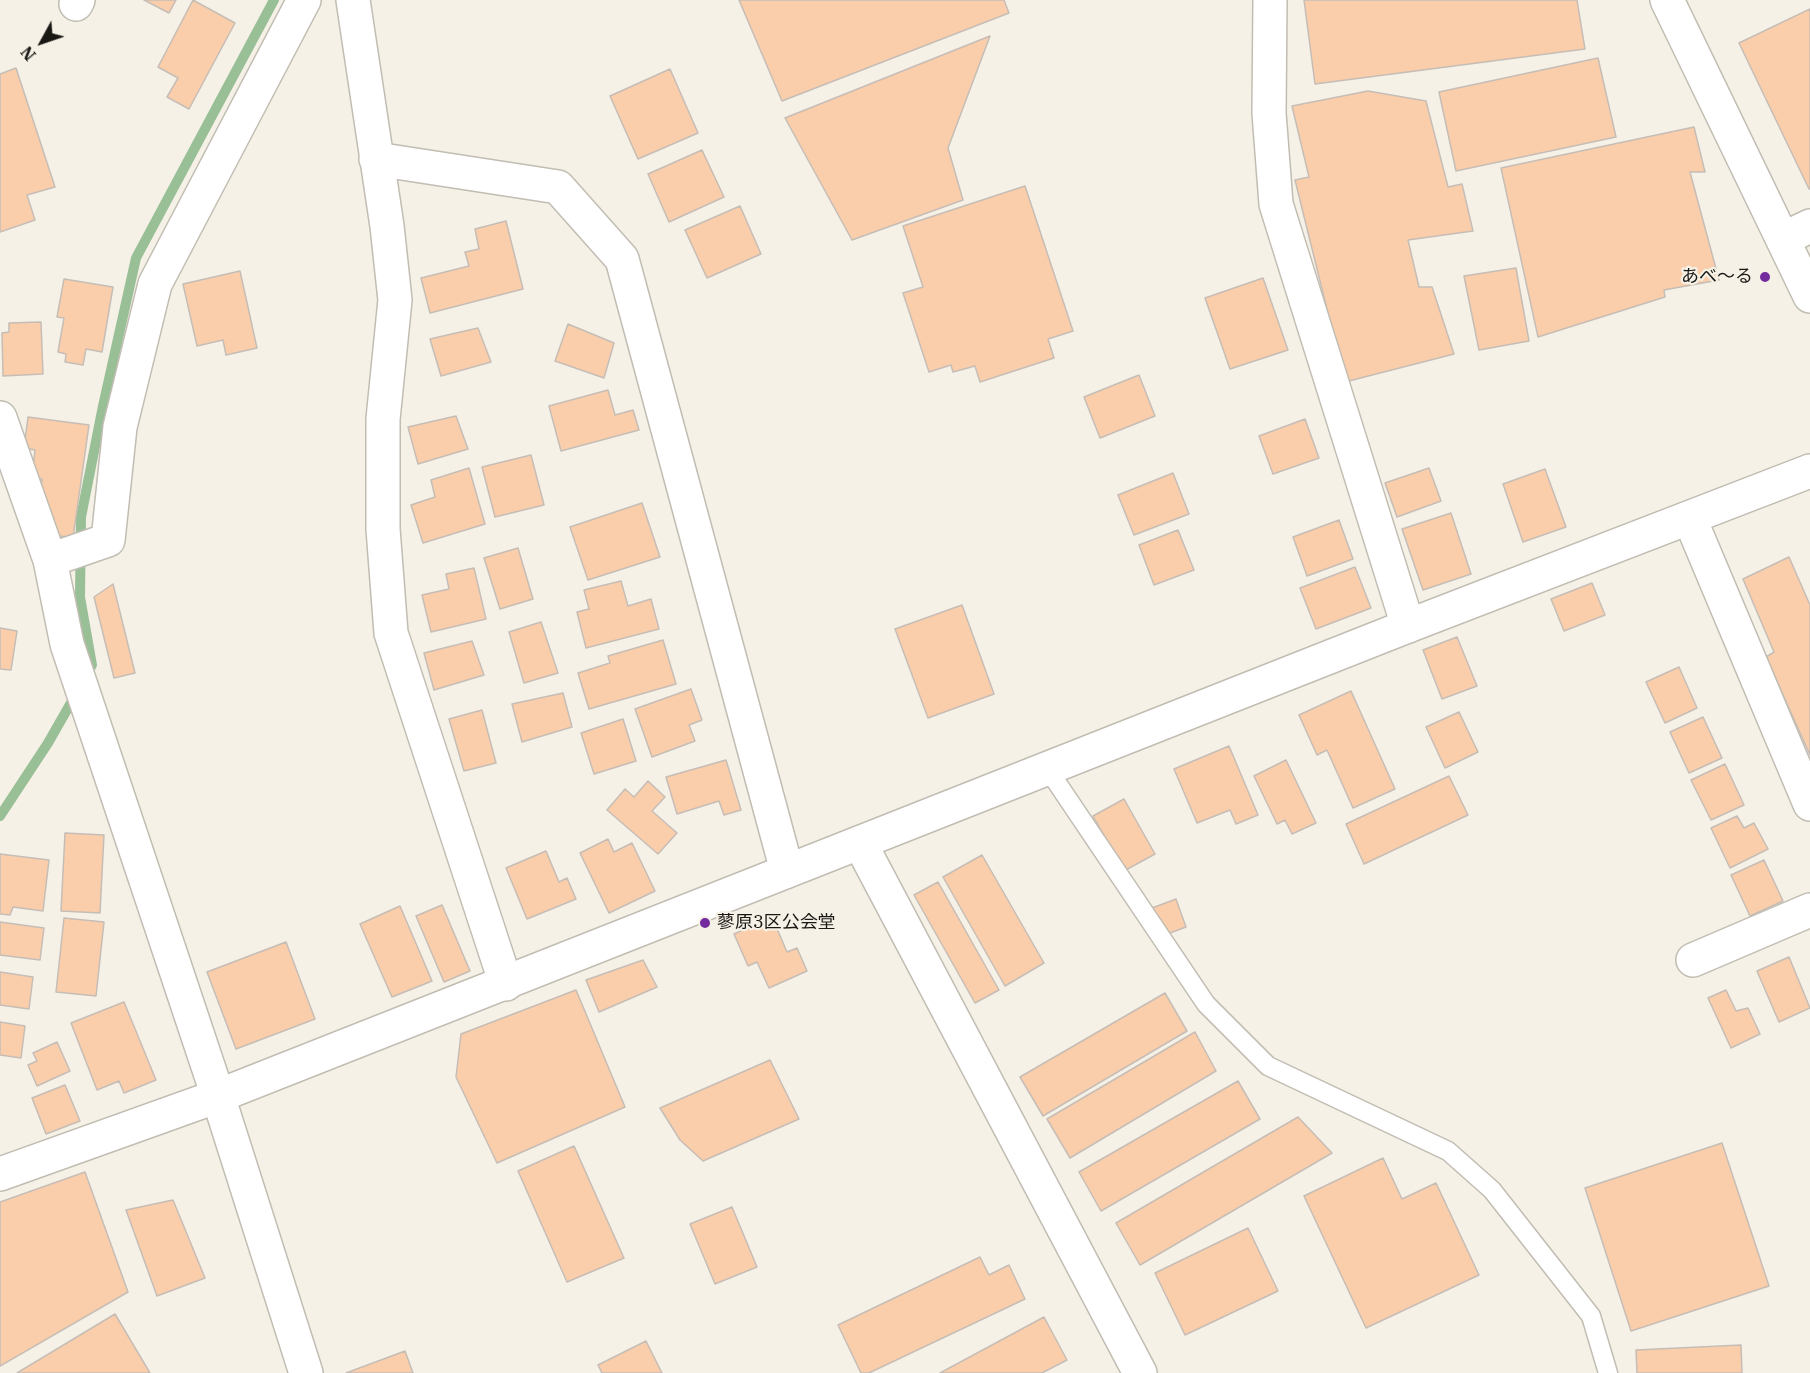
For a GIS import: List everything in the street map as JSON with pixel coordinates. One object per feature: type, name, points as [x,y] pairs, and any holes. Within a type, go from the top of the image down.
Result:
[{"type":"street","points":[[50,560],[108,540],[120,427],[155,284],[304,0]]},
{"type":"street","points":[[353,0],[387,226],[395,300],[383,419],[383,529],[392,633],[506,984]]},
{"type":"street","points":[[1270,0],[1269,113],[1276,204],[1408,626]]},
{"type":"street","points":[[1667,0],[1797,232],[1810,297]]},
{"type":"street","points":[[376,159],[558,187],[622,259],[787,871]]},
{"type":"street","points":[[0,418],[50,560],[66,644],[93,718],[218,1096],[306,1373]]},
{"type":"street","points":[[0,1174],[218,1096],[1408,626],[1810,471]]},
{"type":"street","points":[[1690,519],[1810,804]]},
{"type":"street","points":[[860,843],[1140,1373]]},
{"type":"street","points":[[1693,960],[1810,910]]},
{"type":"lane","points":[[1047,768],[1206,1004],[1268,1066],[1448,1151],[1492,1190],[1590,1316],[1608,1373]]},
{"type":"building","points":[[144,0],[176,0],[169,13]]},
{"type":"building","points":[[193,0],[235,23],[189,109],[167,97],[178,78],[158,67]]},
{"type":"building","points":[[739,0],[1004,0],[1009,13],[782,101]]},
{"type":"building","points":[[1304,0],[1577,0],[1585,49],[1315,84]]},
{"type":"building","points":[[1810,9],[1810,189],[1809,189],[1739,43]]},
{"type":"building","points":[[990,36],[948,148],[963,200],[852,240],[785,118]]},
{"type":"building","points":[[1598,58],[1616,137],[1456,171],[1439,92]]},
{"type":"building","points":[[16,68],[55,187],[27,195],[35,220],[0,232],[0,74]]},
{"type":"building","points":[[670,69],[698,133],[638,159],[610,96]]},
{"type":"building","points":[[1368,91],[1426,101],[1448,187],[1462,184],[1473,231],[1408,240],[1419,287],[1432,287],[1454,354],[1345,382],[1295,180],[1309,177],[1292,106]]},
{"type":"building","points":[[1694,127],[1705,172],[1690,172],[1719,280],[1664,290],[1665,297],[1538,337],[1501,168]]},
{"type":"building","points":[[702,150],[724,197],[669,222],[648,174]]},
{"type":"building","points":[[1025,186],[1073,331],[1048,339],[1054,358],[980,382],[975,366],[953,372],[951,365],[929,372],[903,293],[923,287],[903,226]]},
{"type":"building","points":[[740,206],[761,254],[707,278],[685,230]]},
{"type":"building","points":[[506,221],[523,289],[430,313],[421,278],[469,266],[465,252],[479,249],[475,229]]},
{"type":"building","points":[[1516,268],[1529,341],[1479,350],[1464,276]]},
{"type":"building","points":[[240,271],[257,348],[226,355],[223,340],[197,346],[183,284]]},
{"type":"building","points":[[1263,278],[1288,350],[1230,369],[1205,298]]},
{"type":"building","points":[[64,279],[113,287],[102,352],[86,349],[83,365],[65,362],[66,354],[58,352],[64,318],[57,317]]},
{"type":"building","points":[[41,322],[43,374],[3,376],[2,333],[9,332],[9,323]]},
{"type":"building","points":[[568,324],[614,343],[604,378],[555,361]]},
{"type":"building","points":[[478,328],[491,362],[441,376],[430,339]]},
{"type":"building","points":[[1139,375],[1155,416],[1100,438],[1084,397]]},
{"type":"building","points":[[608,390],[615,415],[633,410],[639,430],[561,451],[549,406]]},
{"type":"building","points":[[456,416],[468,449],[418,464],[408,427]]},
{"type":"building","points":[[28,417],[89,425],[73,538],[41,533],[42,479],[32,477],[35,450],[24,448]]},
{"type":"building","points":[[1305,419],[1319,458],[1273,474],[1259,436]]},
{"type":"building","points":[[531,455],[544,505],[495,517],[482,467]]},
{"type":"building","points":[[469,468],[485,524],[423,543],[411,505],[435,497],[431,480]]},
{"type":"building","points":[[1429,468],[1441,501],[1397,517],[1385,483]]},
{"type":"building","points":[[1545,469],[1566,527],[1523,542],[1503,484]]},
{"type":"building","points":[[1173,473],[1189,514],[1134,535],[1118,495]]},
{"type":"building","points":[[642,503],[660,557],[588,580],[570,527]]},
{"type":"building","points":[[1451,513],[1471,574],[1423,590],[1402,529]]},
{"type":"building","points":[[1339,520],[1353,559],[1307,576],[1293,537]]},
{"type":"building","points":[[1178,530],[1194,570],[1154,585],[1139,545]]},
{"type":"building","points":[[518,548],[533,599],[500,609],[484,558]]},
{"type":"building","points":[[1789,557],[1810,605],[1810,755],[1766,657],[1774,652],[1743,579]]},
{"type":"building","points":[[1355,567],[1371,608],[1316,629],[1300,588]]},
{"type":"building","points":[[474,568],[486,619],[431,632],[422,595],[449,589],[446,574]]},
{"type":"building","points":[[621,581],[628,606],[651,599],[659,629],[586,648],[577,612],[589,609],[584,590]]},
{"type":"building","points":[[1592,583],[1605,615],[1564,631],[1551,599]]},
{"type":"building","points":[[113,584],[135,673],[114,678],[94,597]]},
{"type":"building","points":[[962,605],[994,694],[928,718],[895,629]]},
{"type":"building","points":[[541,622],[558,673],[524,683],[509,632]]},
{"type":"building","points":[[0,628],[17,631],[11,670],[0,669]]},
{"type":"building","points":[[1457,637],[1477,686],[1442,699],[1423,650]]},
{"type":"building","points":[[663,640],[676,684],[589,709],[578,673],[610,663],[608,656]]},
{"type":"building","points":[[472,641],[484,675],[434,690],[424,653]]},
{"type":"building","points":[[1679,667],[1697,708],[1665,723],[1646,682]]},
{"type":"building","points":[[691,689],[702,720],[689,725],[695,741],[652,757],[635,709]]},
{"type":"building","points":[[1351,691],[1395,789],[1353,808],[1327,750],[1317,755],[1299,715]]},
{"type":"building","points":[[563,693],[572,727],[522,742],[512,704]]},
{"type":"building","points":[[482,710],[496,763],[464,771],[449,719]]},
{"type":"building","points":[[1459,712],[1478,752],[1445,768],[1426,727]]},
{"type":"building","points":[[1703,717],[1722,758],[1689,773],[1670,732]]},
{"type":"building","points":[[623,719],[636,761],[594,774],[581,733]]},
{"type":"building","points":[[1229,746],[1258,815],[1236,824],[1230,810],[1197,823],[1174,769]]},
{"type":"building","points":[[726,760],[741,810],[724,815],[719,801],[677,814],[666,777]]},
{"type":"building","points":[[1286,760],[1316,823],[1292,834],[1285,820],[1277,824],[1254,776]]},
{"type":"building","points":[[1725,764],[1744,805],[1711,820],[1691,780]]},
{"type":"building","points":[[1449,776],[1468,815],[1364,864],[1346,824]]},
{"type":"building","points":[[648,781],[665,797],[652,811],[677,833],[658,854],[607,810],[625,789],[634,797]]},
{"type":"building","points":[[1124,799],[1155,854],[1124,871],[1093,816]]},
{"type":"building","points":[[1737,816],[1744,828],[1754,823],[1768,849],[1730,868],[1711,828]]},
{"type":"building","points":[[65,833],[104,835],[100,913],[61,911]]},
{"type":"building","points":[[608,839],[614,852],[632,843],[655,891],[609,913],[580,853]]},
{"type":"building","points":[[546,851],[559,882],[567,878],[576,899],[527,919],[506,868]]},
{"type":"building","points":[[0,854],[49,860],[43,911],[13,907],[10,915],[0,914]]},
{"type":"building","points":[[982,855],[1044,963],[1005,986],[943,877]]},
{"type":"building","points":[[1764,860],[1783,901],[1750,916],[1731,875]]},
{"type":"building","points":[[938,882],[999,990],[975,1003],[914,895]]},
{"type":"building","points":[[1176,899],[1186,927],[1162,936],[1152,908]]},
{"type":"building","points":[[442,905],[470,971],[444,982],[416,916]]},
{"type":"building","points":[[400,906],[432,981],[392,997],[360,924]]},
{"type":"building","points":[[772,917],[787,952],[797,948],[807,971],[769,988],[757,962],[748,966],[734,934]]},
{"type":"building","points":[[64,918],[104,922],[96,996],[56,992]]},
{"type":"building","points":[[0,922],[44,928],[40,960],[0,955]]},
{"type":"building","points":[[286,942],[315,1019],[236,1049],[207,972]]},
{"type":"building","points":[[1789,957],[1810,1008],[1779,1022],[1757,971]]},
{"type":"building","points":[[643,960],[657,987],[599,1012],[586,980]]},
{"type":"building","points":[[0,972],[33,977],[29,1009],[0,1005]]},
{"type":"building","points":[[576,990],[625,1107],[497,1163],[456,1077],[461,1034]]},
{"type":"building","points":[[1726,990],[1736,1011],[1748,1008],[1760,1034],[1731,1048],[1708,998]]},
{"type":"building","points":[[1165,993],[1187,1031],[1043,1116],[1020,1077]]},
{"type":"building","points":[[124,1002],[156,1080],[124,1093],[119,1081],[97,1090],[71,1023]]},
{"type":"building","points":[[0,1022],[25,1026],[21,1058],[0,1055]]},
{"type":"building","points":[[1195,1032],[1216,1071],[1070,1158],[1047,1119]]},
{"type":"building","points":[[57,1042],[70,1071],[37,1086],[28,1065],[37,1061],[33,1053]]},
{"type":"building","points":[[770,1060],[799,1119],[703,1161],[680,1140],[660,1108]]},
{"type":"building","points":[[1238,1081],[1260,1119],[1101,1211],[1079,1172]]},
{"type":"building","points":[[65,1085],[80,1121],[46,1134],[32,1098]]},
{"type":"building","points":[[1298,1117],[1332,1153],[1140,1265],[1116,1223]]},
{"type":"building","points":[[1722,1143],[1769,1286],[1631,1331],[1585,1188]]},
{"type":"building","points":[[574,1146],[624,1258],[567,1282],[518,1171]]},
{"type":"building","points":[[1383,1158],[1402,1199],[1436,1183],[1479,1275],[1366,1328],[1304,1196]]},
{"type":"building","points":[[85,1172],[128,1292],[0,1366],[0,1202]]},
{"type":"building","points":[[173,1200],[205,1278],[157,1296],[126,1210]]},
{"type":"building","points":[[732,1207],[757,1267],[715,1284],[690,1224]]},
{"type":"building","points":[[1248,1228],[1278,1291],[1185,1335],[1155,1273]]},
{"type":"building","points":[[980,1257],[989,1275],[1009,1265],[1025,1299],[869,1373],[861,1373],[838,1325]]},
{"type":"building","points":[[115,1314],[150,1373],[17,1373]]},
{"type":"building","points":[[1044,1317],[1067,1360],[1042,1373],[940,1373]]},
{"type":"building","points":[[646,1341],[662,1373],[602,1373],[598,1365]]},
{"type":"building","points":[[1741,1345],[1742,1373],[1637,1373],[1636,1350]]},
{"type":"building","points":[[405,1351],[413,1373],[346,1373]]},
{"type":"waterway","points":[[85,678],[92,665],[80,597],[81,517],[136,258],[274,0]]},
{"type":"waterway","points":[[0,816],[48,743],[76,694]]},
{"type":"place","name":"あべ〜る","points":[[1765,277]]},
{"type":"place","name":"蓼原3区公会堂","points":[[705,923]]}]
